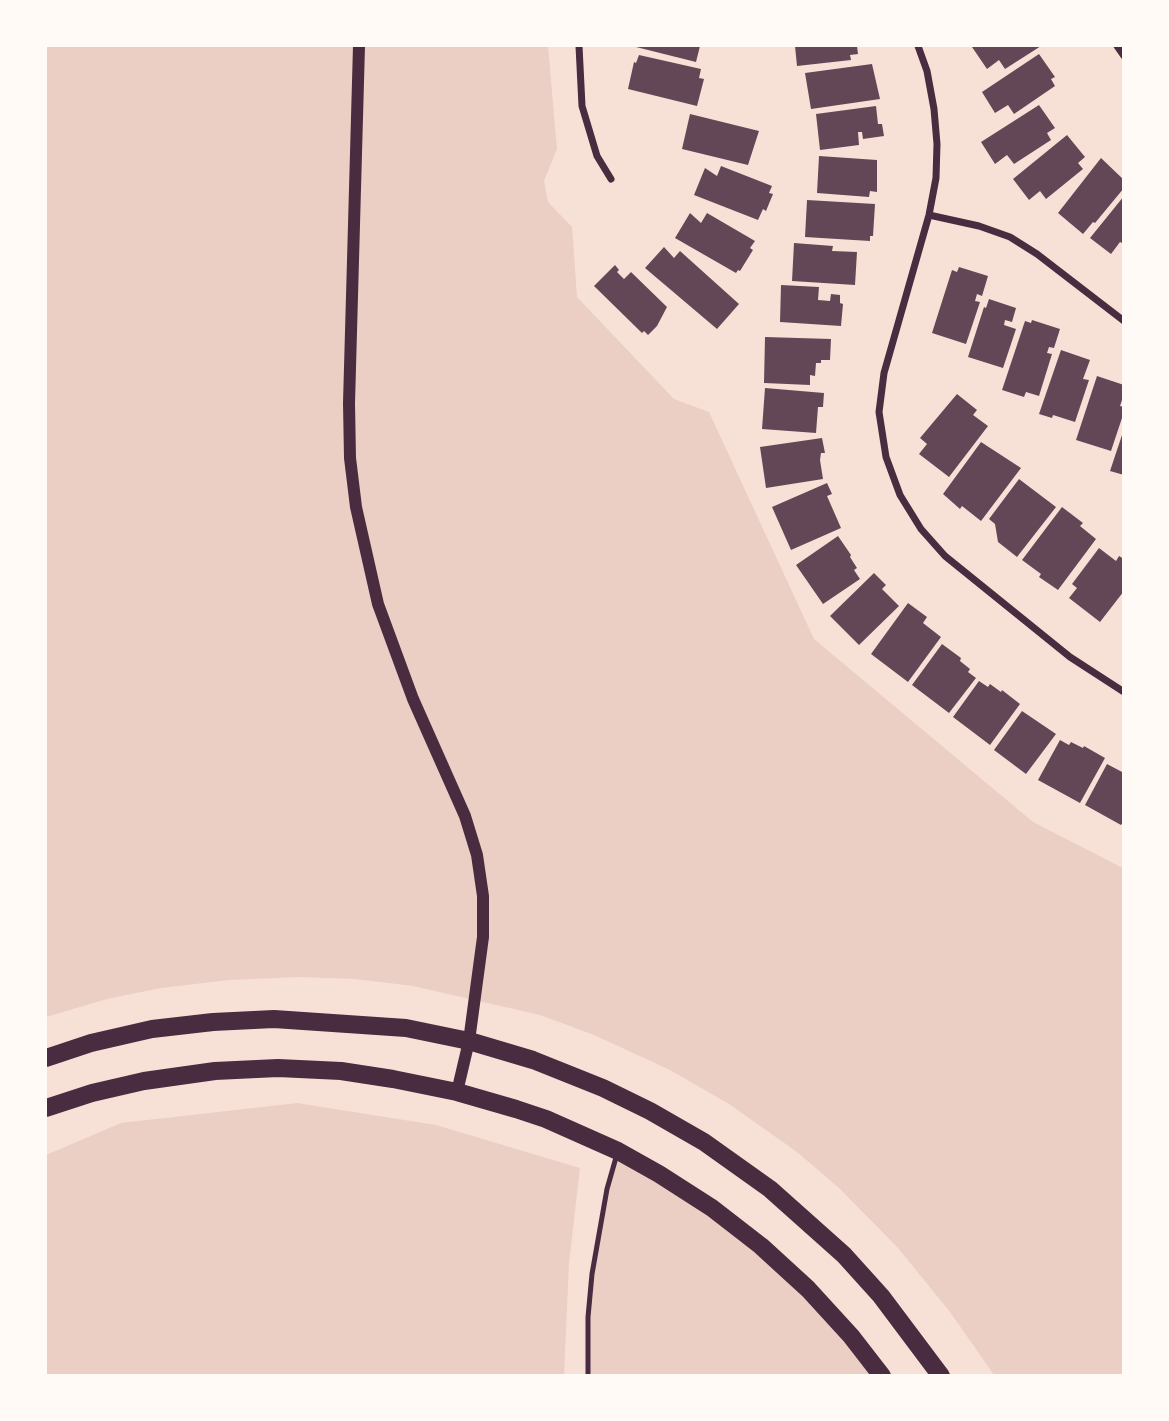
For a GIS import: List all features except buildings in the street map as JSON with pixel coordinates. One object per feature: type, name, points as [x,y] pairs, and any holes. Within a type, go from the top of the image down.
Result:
[{"type":"main road","points":[[46,1058],[152,1029],[274,1018],[406,1028],[469,1041],[533,1060],[603,1088],[650,1111],[704,1142],[744,1170],[807,1220],[844,1255],[881,1296],[941,1376]]},
{"type":"main road","points":[[46,1108],[92,1093],[144,1081],[215,1071],[278,1068],[372,1075],[457,1092],[546,1119],[618,1151],[686,1190],[761,1246],[816,1297],[882,1376]]},
{"type":"street","points":[[359,46],[349,403],[351,458],[356,507],[377,604],[413,699],[458,797],[477,855],[483,896],[483,937],[469,1041],[457,1092]]},
{"type":"street","points":[[579,46],[582,106],[597,156],[611,178]]},
{"type":"street","points":[[918,46],[929,83],[937,144],[936,178],[929,215],[884,373],[880,412],[886,457],[900,495],[921,529],[945,556],[1070,657],[1124,692]]},
{"type":"street","points":[[1117,46],[1124,56]]},
{"type":"street","points":[[929,215],[979,226],[1010,237],[1037,254],[1124,321]]},
{"type":"lane","points":[[588,1376],[588,1317],[592,1274],[607,1189],[618,1151]]},
{"type":"shaded area","points":[[46,46],[548,46],[557,149],[544,181],[548,202],[572,227],[577,297],[674,399],[709,412],[814,639],[1033,822],[1123,868],[1123,1375],[994,1375],[950,1312],[898,1248],[839,1188],[797,1152],[729,1104],[670,1070],[594,1035],[540,1015],[413,986],[354,979],[299,977],[230,980],[161,988],[107,999],[46,1017]]},
{"type":"shaded area","points":[[297,1103],[436,1125],[580,1168],[569,1263],[564,1375],[46,1375],[46,1155],[121,1123]]},
{"type":"shaded area","points":[[618,1151],[761,1246],[882,1376],[588,1376],[588,1316],[607,1189]]}]
